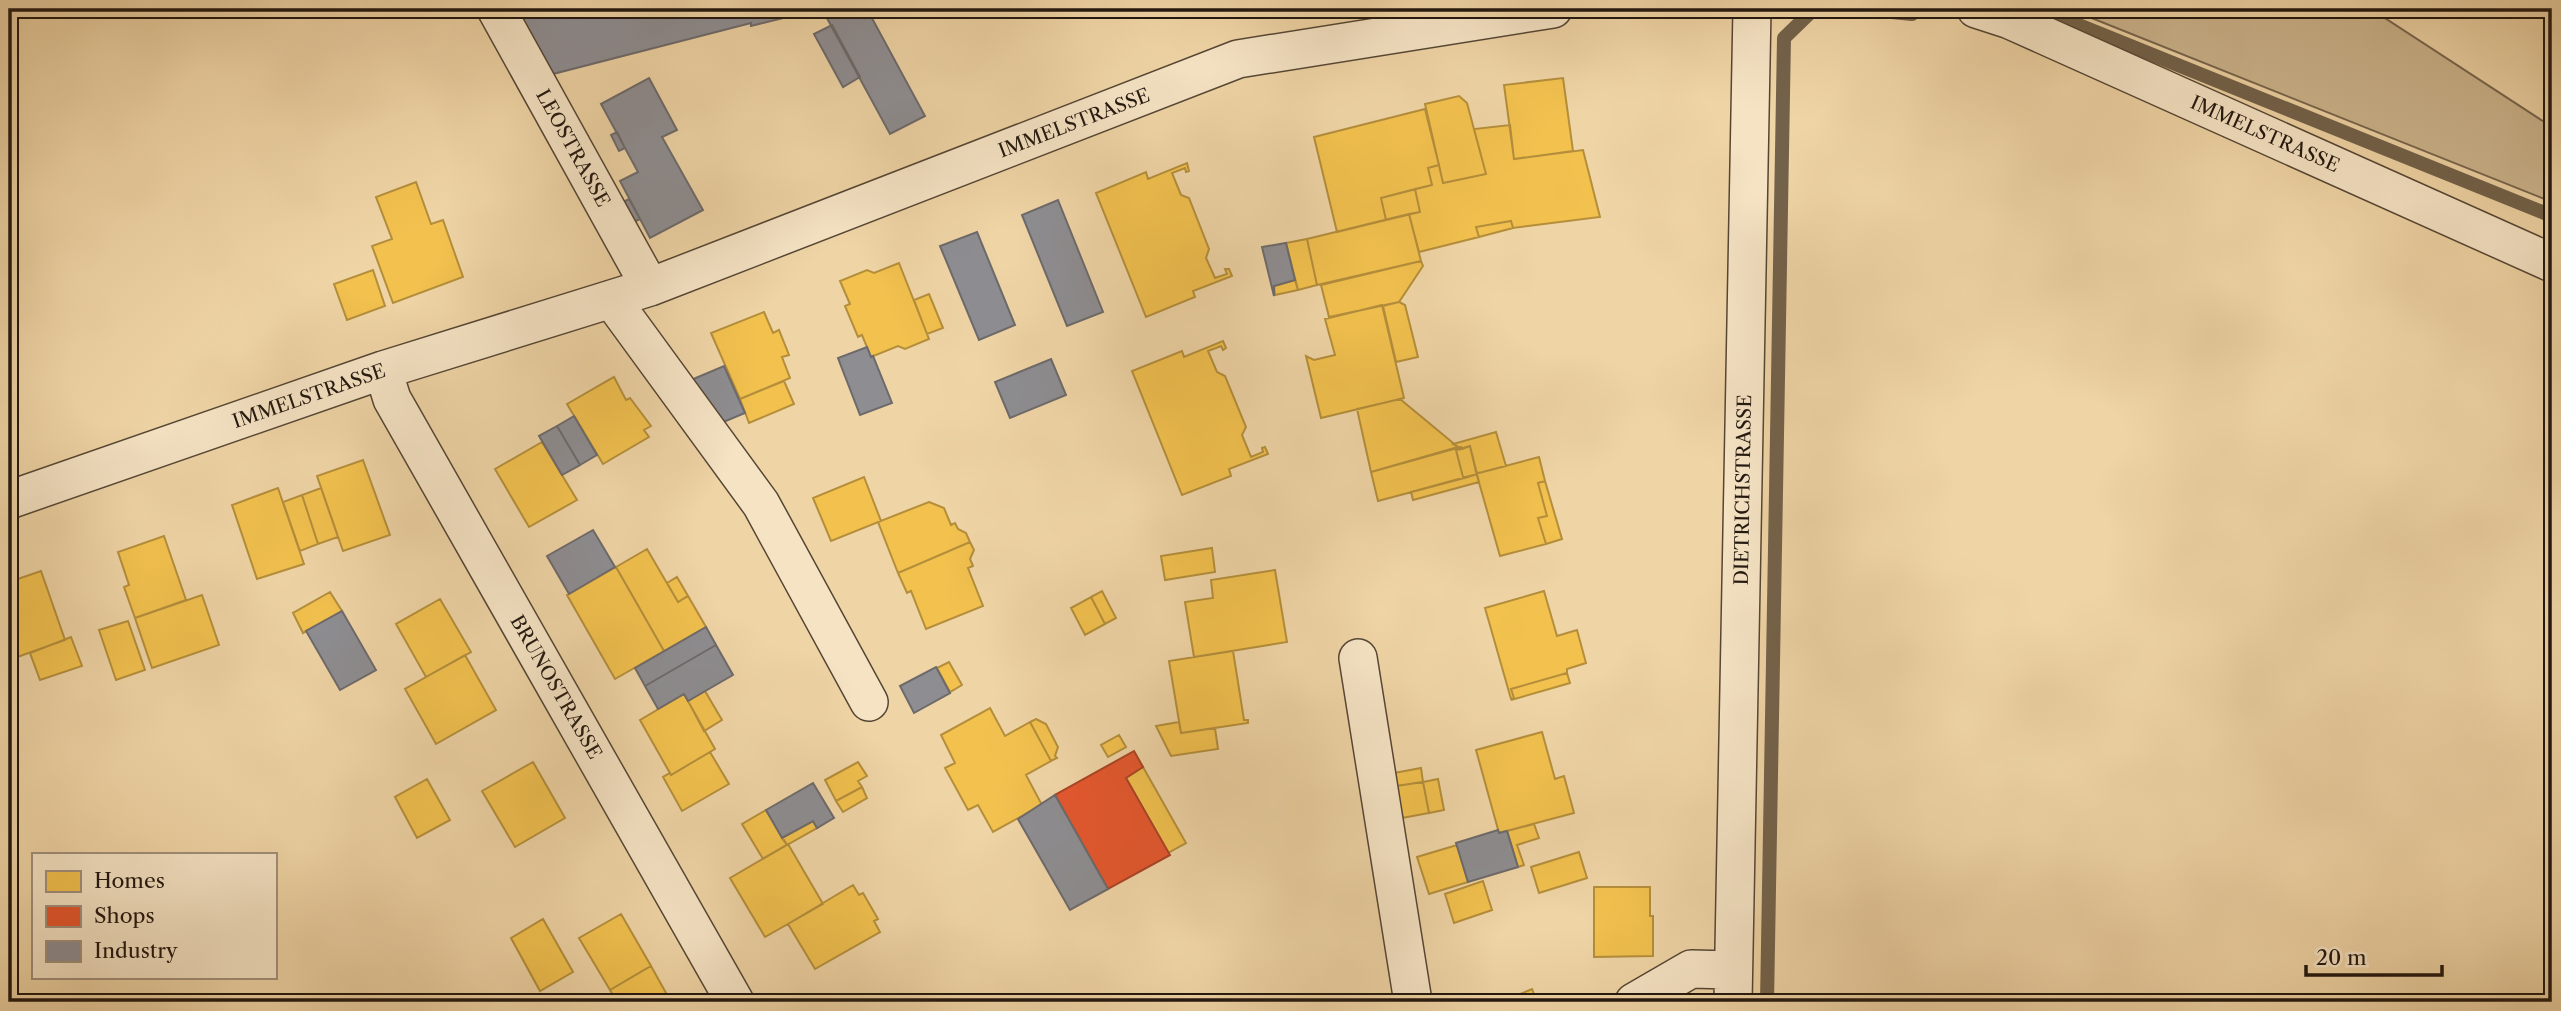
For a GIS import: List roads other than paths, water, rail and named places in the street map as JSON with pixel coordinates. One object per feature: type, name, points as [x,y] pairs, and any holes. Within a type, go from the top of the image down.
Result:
[{"type":"street","name":"LEOSTRASSE","points":[[496,9],[650,287]]},
{"type":"street","name":"IMMELSTRASSE","points":[[9,500],[383,370],[650,287],[1238,59],[1553,9]]},
{"type":"street","name":"DIETRICHSTRASSE","points":[[1634,1002],[1691,969],[1733,986],[1752,9]]},
{"type":"street","name":"IMMELSTRASSE","points":[[1976,9],[2010,19],[2552,263]]},
{"type":"street","points":[[612,300],[761,504],[869,702]]},
{"type":"street","name":"BRUNOSTRASSE","points":[[383,370],[392,399],[735,1002]]},
{"type":"street","points":[[1359,658],[1413,1002]]},
{"type":"waterway","points":[[1767,1002],[1784,38],[1814,9]]},
{"type":"waterway","points":[[1862,9],[1912,14]]},
{"type":"waterway","points":[[2039,9],[2552,216]]}]
